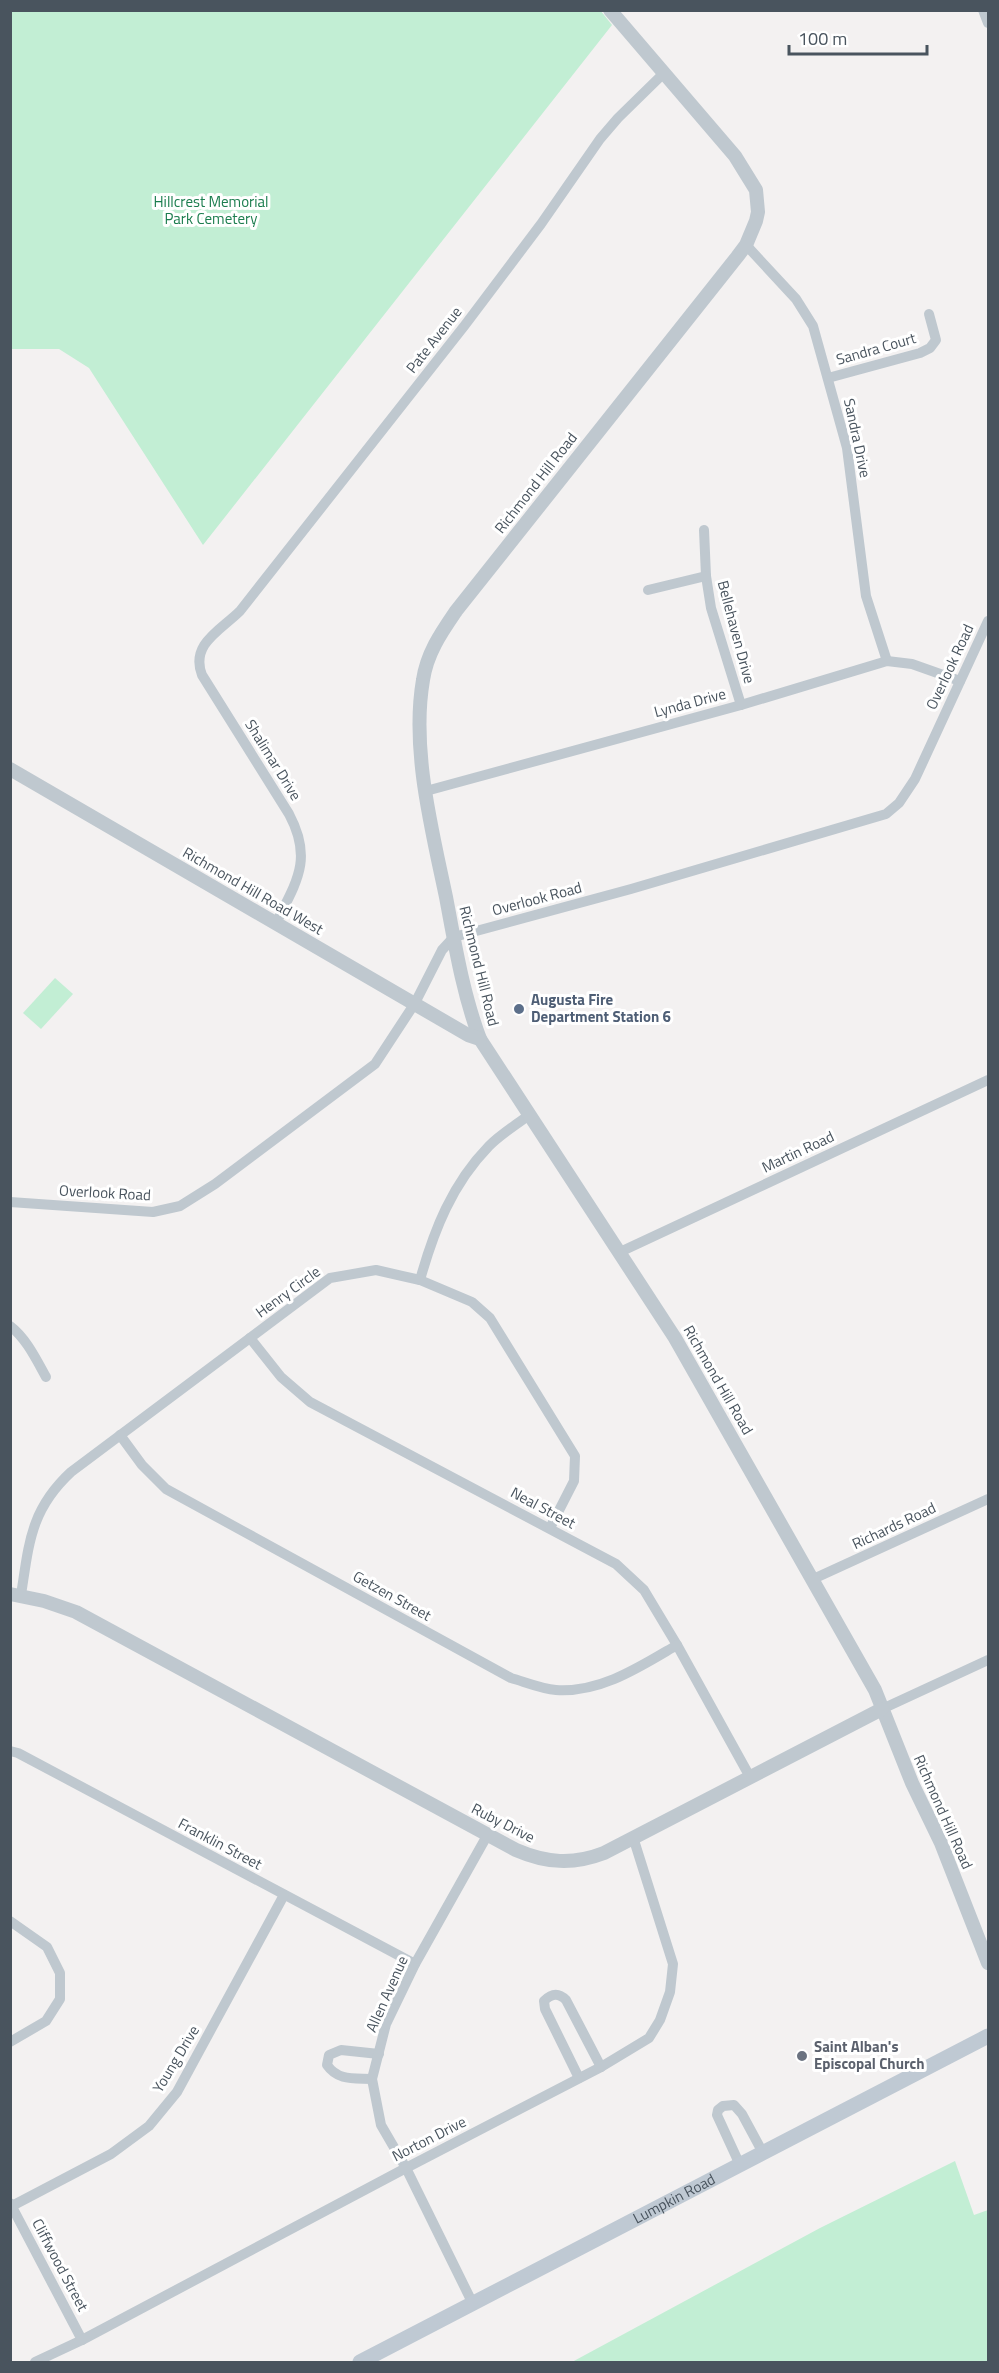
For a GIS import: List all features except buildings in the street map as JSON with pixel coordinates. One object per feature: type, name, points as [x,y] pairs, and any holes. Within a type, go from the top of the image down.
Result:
[{"type":"main road","name":"Lumpkin Road","points":[[360,2362],[988,2036]]},
{"type":"street","name":"Richmond Hill Road","points":[[610,10],[735,156],[756,189],[758,212],[746,244],[456,611],[434,645],[426,665],[420,698],[420,745],[426,791],[454,937],[468,1003],[480,1040],[675,1338],[875,1690],[920,1803],[941,1843],[988,1963]]},
{"type":"street","points":[[983,10],[988,23]]},
{"type":"street","name":"Pate Avenue","points":[[226,626],[465,325],[541,224],[600,139],[618,118],[664,74]]},
{"type":"street","name":"Sandra Drive","points":[[746,244],[796,299],[808,316],[847,448],[867,596],[887,661]]},
{"type":"street","name":"Sandra Court","points":[[828,378],[920,353],[930,348],[936,340],[929,314]]},
{"type":"street","name":"Bellehaven Drive","points":[[704,530],[706,576],[711,608],[741,705]]},
{"type":"street","points":[[648,590],[706,576]]},
{"type":"street","name":"Overlook Road","points":[[10,1202],[153,1212],[180,1206],[215,1184],[375,1064],[415,1003],[442,950],[454,937],[631,889],[886,814],[899,803],[915,779],[988,621]]},
{"type":"street","name":"Shalimar Drive","points":[[226,626],[204,643],[199,655],[200,669],[289,814],[297,829],[302,850],[298,879],[276,923]]},
{"type":"street","name":"Lynda Drive","points":[[426,791],[741,705],[887,661],[912,664],[960,681]]},
{"type":"street","name":"Richmond Hill Road West","points":[[10,769],[480,1040]]},
{"type":"street","name":"Martin Road","points":[[620,1252],[988,1080]]},
{"type":"street","points":[[420,1280],[432,1237],[456,1188],[491,1144],[530,1115]]},
{"type":"street","name":"Henry Circle","points":[[16,1595],[31,1533],[42,1507],[62,1480],[330,1278],[376,1270],[420,1280],[472,1302],[490,1318],[575,1456],[574,1481],[550,1528]]},
{"type":"street","points":[[10,1326],[17,1331],[31,1350],[46,1377]]},
{"type":"street","name":"Neal Street","points":[[250,1338],[281,1377],[310,1402],[616,1564],[644,1590],[750,1777]]},
{"type":"street","name":"Getzen Street","points":[[120,1435],[142,1466],[166,1489],[511,1678],[556,1690],[583,1687],[618,1679],[677,1645]]},
{"type":"street","name":"Richards Road","points":[[811,1580],[988,1499]]},
{"type":"street","name":"Ruby Drive","points":[[16,1595],[59,1606],[94,1621],[526,1854],[539,1859],[562,1862],[596,1856],[882,1709],[988,1660]]},
{"type":"street","name":"Franklin Street","points":[[10,1751],[416,1964]]},
{"type":"street","name":"Allen Avenue","points":[[472,2304],[406,2168],[381,2125],[372,2079],[386,2025],[416,1964],[488,1834]]},
{"type":"street","name":"Norton Drive","points":[[35,2362],[82,2340],[601,2067],[648,2038],[660,2020],[670,1992],[673,1964],[633,1837]]},
{"type":"street","name":"Young Drive","points":[[11,2206],[111,2154],[149,2126],[177,2092],[284,1895]]},
{"type":"street","points":[[10,1921],[47,1947],[60,1973],[60,1999],[46,2021],[10,2042]]},
{"type":"street","points":[[579,2078],[545,2009],[544,2001],[548,1997],[554,1994],[561,1995],[566,2000],[601,2067]]},
{"type":"street","points":[[372,2079],[341,2077],[333,2074],[327,2065],[330,2055],[341,2050],[379,2054]]},
{"type":"street","points":[[740,2165],[717,2115],[718,2110],[723,2106],[734,2105],[742,2114],[763,2153]]},
{"type":"street","name":"Cliffwood Street","points":[[11,2206],[82,2340]]},
{"type":"green space","name":"Hillcrest Memorial Park Cemetery","points":[[600,10],[612,25],[203,545],[89,368],[59,349],[11,349],[11,11]]},
{"type":"green space","points":[[55,978],[73,994],[41,1029],[23,1013]]},
{"type":"green space","points":[[955,2161],[974,2215],[988,2210],[988,2362],[572,2362],[820,2228]]},
{"type":"place","name":"Augusta Fire Department Station 6","points":[[519,1009]]},
{"type":"place","name":"Saint Alban's Episcopal Church","points":[[802,2056]]}]
